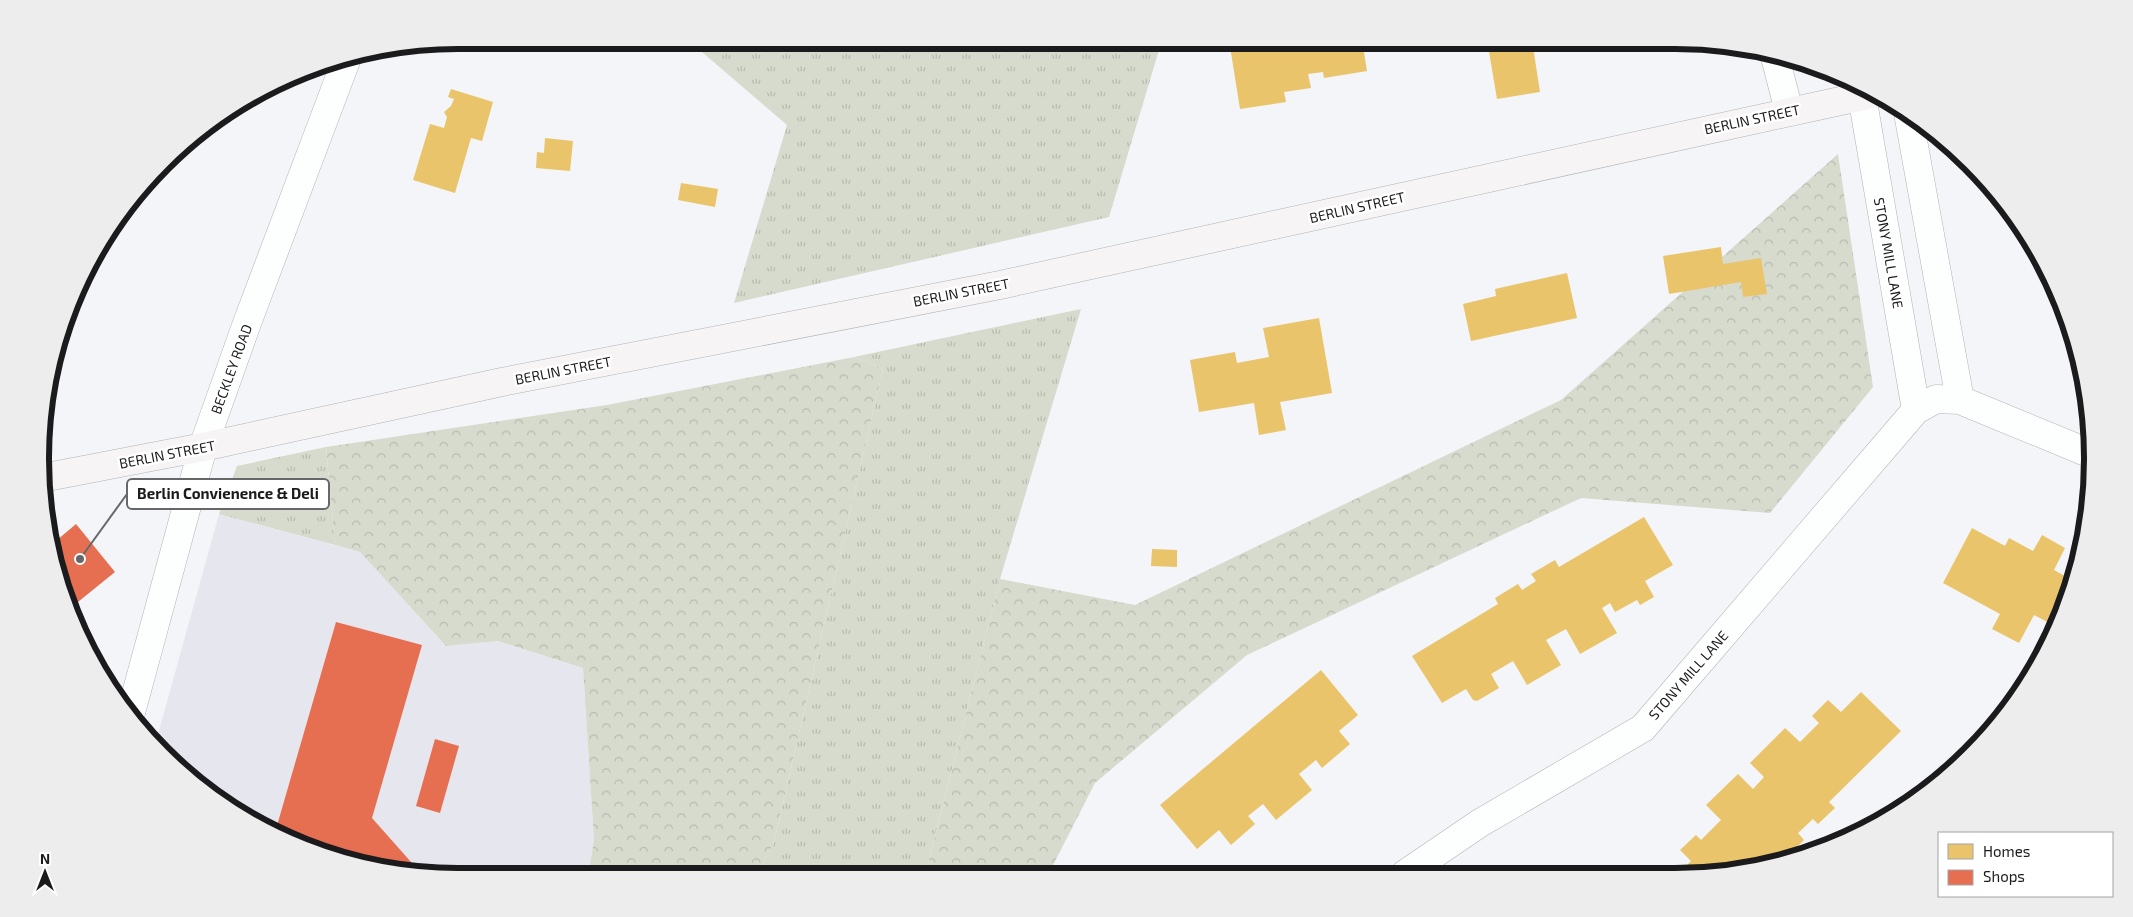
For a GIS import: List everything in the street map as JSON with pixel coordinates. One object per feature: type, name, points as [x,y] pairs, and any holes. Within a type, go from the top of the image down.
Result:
[{"type":"street","points":[[1776,62],[1788,111]]},
{"type":"street","name":"BECKLEY ROAD","points":[[132,707],[204,447],[245,330],[344,65]]},
{"type":"street","name":"BERLIN STREET","points":[[50,477],[204,447],[502,382],[1047,275],[1788,111],[1865,96]]},
{"type":"street","name":"STONY MILL LANE","points":[[1870,99],[1916,410]]},
{"type":"street","points":[[1910,123],[1960,400]]},
{"type":"street","name":"STONY MILL LANE","points":[[1415,868],[1480,823],[1643,728],[1916,410],[1936,399],[1960,400],[2084,451]]},
{"type":"shaded area","points":[[219,514],[360,552],[446,646],[498,641],[583,668],[594,840],[589,868],[458,868],[405,865],[327,847],[277,826],[231,799],[188,767],[157,736]]},
{"type":"green space","points":[[698,49],[1159,49],[1109,217],[734,303],[787,125]]},
{"type":"green space","points":[[1838,154],[1873,387],[1770,513],[1581,498],[1247,655],[1095,783],[1052,868],[927,868],[1000,579],[1135,605],[1561,400]]},
{"type":"green space","points":[[1081,309],[1000,579],[927,868],[759,868],[773,846],[883,369],[854,357]]},
{"type":"green space","points":[[854,357],[883,369],[773,846],[759,868],[589,868],[594,840],[583,668],[498,641],[446,646],[360,552],[335,545],[326,447],[607,405]]},
{"type":"green space","points":[[326,447],[335,545],[219,514],[237,466]]},
{"type":"building: Homes","points":[[1230,49],[1363,49],[1367,71],[1324,78],[1323,72],[1308,74],[1311,88],[1284,92],[1286,102],[1240,109]]},
{"type":"building: Homes","points":[[1489,49],[1533,49],[1540,92],[1497,99]]},
{"type":"building: Homes","points":[[451,89],[493,102],[482,141],[471,138],[455,193],[413,180],[430,124],[444,128],[447,117],[444,112],[451,106],[454,99],[448,97]]},
{"type":"building: Homes","points":[[545,138],[573,141],[570,171],[536,168],[537,152],[544,153]]},
{"type":"building: Homes","points":[[681,183],[718,189],[715,207],[678,200]]},
{"type":"building: Homes","points":[[1721,247],[1723,264],[1761,258],[1767,294],[1743,297],[1741,282],[1669,294],[1663,256]]},
{"type":"building: Homes","points":[[1567,273],[1577,318],[1471,341],[1463,304],[1496,296],[1495,289]]},
{"type":"building: Homes","points":[[1319,318],[1332,393],[1280,402],[1286,430],[1259,435],[1254,403],[1199,412],[1190,360],[1235,352],[1237,363],[1269,357],[1263,328]]},
{"type":"building: Homes","points":[[1644,517],[1673,565],[1645,581],[1654,597],[1640,605],[1637,600],[1615,612],[1610,603],[1602,608],[1617,633],[1580,654],[1566,629],[1546,640],[1561,665],[1527,685],[1513,661],[1491,674],[1499,688],[1477,701],[1473,700],[1466,689],[1442,703],[1412,656],[1498,604],[1495,598],[1518,584],[1522,590],[1536,581],[1531,574],[1555,560],[1559,567]]},
{"type":"building: Homes","points":[[1972,528],[2005,546],[2009,538],[2033,551],[2042,535],[2065,548],[2054,570],[2067,577],[2049,623],[2034,615],[2019,643],[1992,629],[2000,614],[1943,583]]},
{"type":"building: Homes","points":[[1152,549],[1177,550],[1177,567],[1151,566]]},
{"type":"building: Homes","points":[[1321,670],[1358,715],[1339,731],[1350,744],[1322,768],[1316,760],[1299,774],[1312,790],[1276,820],[1263,804],[1248,816],[1255,824],[1231,845],[1219,830],[1197,849],[1160,805]]},
{"type":"building: Homes","points":[[1861,692],[1901,731],[1829,802],[1835,808],[1818,824],[1813,819],[1798,833],[1804,840],[1794,850],[1781,854],[1779,851],[1775,855],[1728,865],[1684,868],[1691,861],[1680,850],[1696,835],[1701,840],[1721,820],[1706,805],[1738,774],[1753,789],[1764,777],[1750,763],[1785,728],[1800,742],[1819,723],[1812,716],[1828,700],[1841,712]]},
{"type":"building: Shops","points":[[76,524],[115,572],[76,604],[70,590],[57,540]]},
{"type":"building: Shops","points":[[336,622],[422,645],[372,818],[411,862],[405,865],[352,854],[327,847],[277,826]]},
{"type":"building: Shops","points":[[435,739],[459,746],[440,813],[416,806]]},
{"type":"place","name":"Berlin Convienence & Deli","points":[[80,559]]}]
